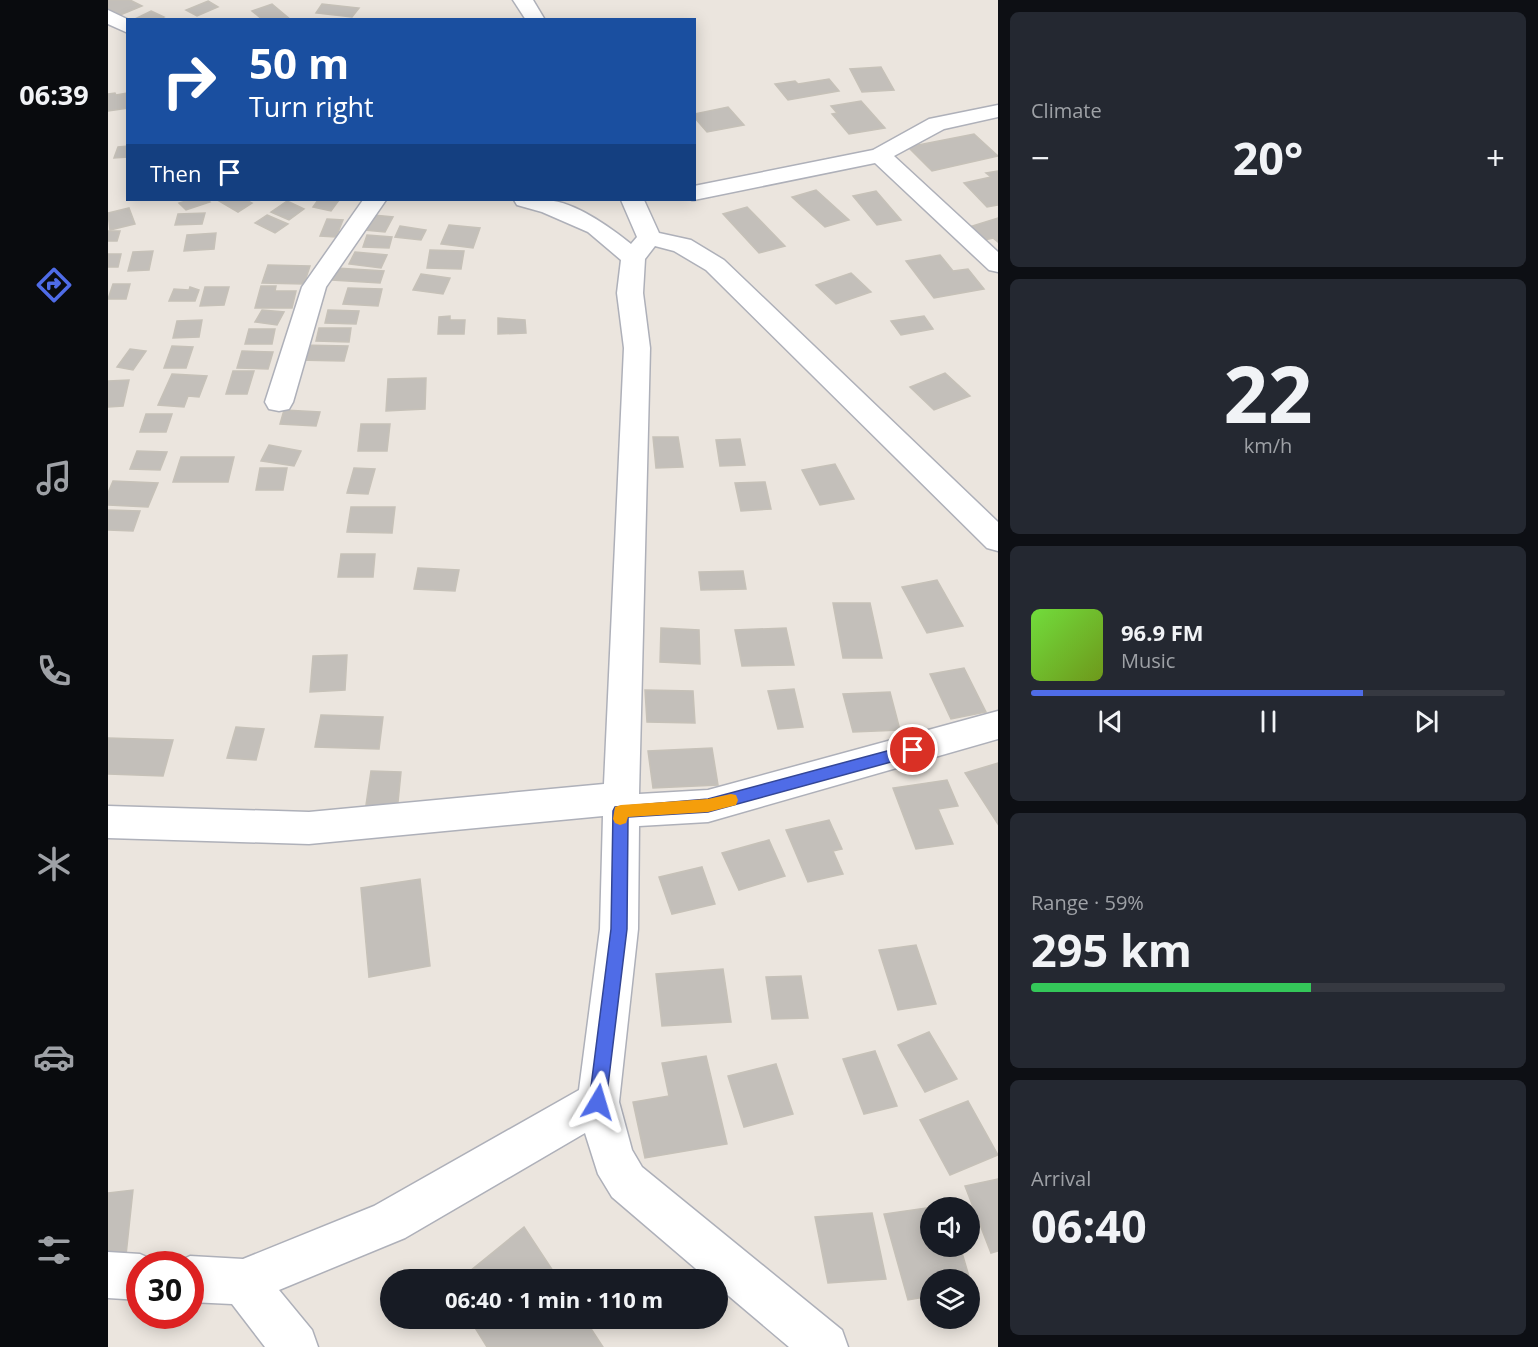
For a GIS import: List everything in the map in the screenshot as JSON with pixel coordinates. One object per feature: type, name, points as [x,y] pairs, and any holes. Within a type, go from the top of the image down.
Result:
[{"type":"street","points":[[523,0],[535,18]]},
{"type":"street","points":[[108,16],[126,26]]},
{"type":"street","points":[[696,193],[880,155],[936,124],[998,111]]},
{"type":"street","points":[[880,155],[998,265]]},
{"type":"street","points":[[279,402],[314,287],[373,201]]},
{"type":"street","points":[[529,201],[550,207],[641,248],[682,245],[715,265],[998,540]]},
{"type":"street","points":[[633,201],[641,248],[630,293],[637,348],[636,431],[621,805],[619,929],[598,1102],[613,1159],[627,1182],[825,1347]]},
{"type":"street","points":[[108,822],[309,828],[621,805],[708,806],[998,726]]},
{"type":"street","points":[[204,1280],[243,1282],[389,1222],[598,1102]]},
{"type":"street","points":[[108,1275],[126,1276]]},
{"type":"street","points":[[243,1282],[295,1347]]},
{"type":"building","points":[[108,0],[130,0],[142,6],[118,16],[108,11]]},
{"type":"building","points":[[208,1],[218,7],[197,16],[186,10]]},
{"type":"building","points":[[272,4],[289,18],[261,18],[252,11]]},
{"type":"building","points":[[322,4],[359,8],[352,17],[316,13]]},
{"type":"building","points":[[151,11],[164,17],[162,18],[137,18]]},
{"type":"building","points":[[881,67],[894,90],[862,92],[850,69]]},
{"type":"building","points":[[829,79],[839,91],[788,100],[775,84],[795,81],[798,84]]},
{"type":"building","points":[[126,93],[126,108],[108,111],[108,94]]},
{"type":"building","points":[[861,101],[885,128],[849,134],[832,114],[837,113],[831,106]]},
{"type":"building","points":[[728,107],[744,125],[707,132],[696,119],[696,114]]},
{"type":"building","points":[[974,134],[998,156],[932,171],[908,147]]},
{"type":"building","points":[[126,146],[126,157],[114,158],[118,147]]},
{"type":"building","points":[[998,171],[998,205],[987,207],[964,183],[991,177],[986,173]]},
{"type":"building","points":[[816,190],[849,220],[825,227],[792,197]]},
{"type":"building","points":[[876,191],[901,220],[877,225],[853,196]]},
{"type":"building","points":[[186,201],[210,202],[186,210],[179,203]]},
{"type":"building","points":[[219,201],[252,203],[238,212]]},
{"type":"building","points":[[287,201],[304,209],[289,220],[271,212]]},
{"type":"building","points":[[317,201],[338,201],[331,211],[313,207]]},
{"type":"building","points":[[747,207],[785,246],[759,253],[723,214]]},
{"type":"building","points":[[129,208],[135,224],[110,230],[108,213]]},
{"type":"building","points":[[205,213],[202,224],[175,225],[178,214]]},
{"type":"building","points":[[267,215],[288,224],[275,233],[255,223]]},
{"type":"building","points":[[373,215],[393,217],[385,232],[365,230]]},
{"type":"building","points":[[998,218],[998,242],[993,238],[985,240],[969,227]]},
{"type":"building","points":[[327,219],[343,220],[336,237],[320,236]]},
{"type":"building","points":[[449,225],[480,228],[473,248],[441,244]]},
{"type":"building","points":[[400,226],[426,230],[421,240],[395,237]]},
{"type":"building","points":[[108,231],[120,231],[117,241],[108,241]]},
{"type":"building","points":[[216,233],[214,249],[184,251],[187,235]]},
{"type":"building","points":[[367,235],[392,237],[389,248],[363,247]]},
{"type":"building","points":[[430,250],[464,251],[461,269],[427,268]]},
{"type":"building","points":[[153,251],[149,270],[128,271],[133,252]]},
{"type":"building","points":[[355,252],[387,255],[381,268],[349,264]]},
{"type":"building","points":[[108,254],[121,254],[118,267],[108,267]]},
{"type":"building","points":[[940,255],[953,271],[968,269],[984,289],[934,298],[906,261]]},
{"type":"building","points":[[268,265],[310,266],[304,284],[262,283]]},
{"type":"building","points":[[336,268],[384,271],[380,283],[332,280]]},
{"type":"building","points":[[851,273],[871,292],[836,304],[816,285]]},
{"type":"building","points":[[421,274],[450,278],[443,294],[413,290]]},
{"type":"building","points":[[113,284],[130,284],[126,299],[108,299]]},
{"type":"building","points":[[261,286],[276,286],[275,291],[296,291],[292,308],[255,308]]},
{"type":"building","points":[[190,287],[199,290],[195,301],[169,301],[174,289],[189,290]]},
{"type":"building","points":[[205,287],[229,287],[224,305],[200,306]]},
{"type":"building","points":[[348,288],[382,289],[378,306],[343,304]]},
{"type":"building","points":[[262,310],[284,312],[277,325],[255,322]]},
{"type":"building","points":[[328,310],[359,311],[356,324],[325,323]]},
{"type":"building","points":[[450,316],[450,320],[465,320],[464,334],[438,334],[439,317]]},
{"type":"building","points":[[924,316],[933,329],[901,335],[891,321]]},
{"type":"building","points":[[498,318],[525,320],[526,333],[498,334]]},
{"type":"building","points":[[202,320],[199,337],[173,338],[177,321]]},
{"type":"building","points":[[319,328],[351,328],[349,342],[316,341]]},
{"type":"building","points":[[249,329],[275,329],[272,344],[245,344]]},
{"type":"building","points":[[299,345],[348,346],[344,361],[296,360]]},
{"type":"building","points":[[172,346],[193,347],[186,368],[164,368]]},
{"type":"building","points":[[130,349],[146,351],[133,370],[117,367]]},
{"type":"building","points":[[242,351],[273,352],[268,369],[237,368]]},
{"type":"building","points":[[233,371],[254,371],[247,394],[226,394]]},
{"type":"building","points":[[945,373],[970,396],[934,410],[910,387]]},
{"type":"building","points":[[172,374],[207,376],[199,397],[188,396],[184,407],[158,405]]},
{"type":"building","points":[[426,378],[425,409],[386,411],[388,379]]},
{"type":"building","points":[[129,380],[123,406],[108,407],[108,381]]},
{"type":"building","points":[[284,410],[320,412],[316,426],[280,424]]},
{"type":"building","points":[[146,414],[172,414],[166,432],[140,432]]},
{"type":"building","points":[[361,424],[390,424],[387,451],[358,451]]},
{"type":"building","points":[[653,437],[678,437],[683,467],[656,468]]},
{"type":"building","points":[[740,439],[745,465],[720,466],[716,440]]},
{"type":"building","points":[[269,445],[301,451],[294,466],[261,461]]},
{"type":"building","points":[[137,451],[167,452],[160,470],[130,469]]},
{"type":"building","points":[[181,457],[234,457],[228,482],[173,482]]},
{"type":"building","points":[[835,464],[854,499],[820,505],[802,470]]},
{"type":"building","points":[[260,468],[287,468],[283,490],[256,490]]},
{"type":"building","points":[[354,468],[375,469],[368,494],[347,493]]},
{"type":"building","points":[[113,481],[158,483],[148,507],[108,505],[108,493]]},
{"type":"building","points":[[765,482],[771,509],[741,511],[735,483]]},
{"type":"building","points":[[351,507],[395,507],[392,533],[347,532]]},
{"type":"building","points":[[108,510],[140,511],[133,531],[108,530]]},
{"type":"building","points":[[341,554],[375,554],[373,577],[338,577]]},
{"type":"building","points":[[418,568],[459,570],[455,591],[414,589]]},
{"type":"building","points":[[743,571],[746,589],[701,590],[699,572]]},
{"type":"building","points":[[937,580],[963,626],[927,633],[902,587]]},
{"type":"building","points":[[833,603],[870,603],[882,658],[843,658]]},
{"type":"building","points":[[661,628],[699,630],[700,664],[660,662]]},
{"type":"building","points":[[786,628],[794,665],[742,666],[735,630]]},
{"type":"building","points":[[347,655],[345,690],[310,692],[313,656]]},
{"type":"building","points":[[964,668],[986,712],[951,719],[930,674]]},
{"type":"building","points":[[794,689],[803,727],[778,729],[768,691]]},
{"type":"building","points":[[645,690],[693,691],[695,723],[647,722]]},
{"type":"building","points":[[890,692],[900,730],[853,732],[843,694]]},
{"type":"building","points":[[321,715],[383,717],[379,749],[315,747]]},
{"type":"building","points":[[236,727],[264,729],[256,760],[227,758]]},
{"type":"building","points":[[108,738],[173,740],[163,776],[108,774]]},
{"type":"building","points":[[712,748],[718,785],[653,788],[648,751]]},
{"type":"building","points":[[998,763],[998,824],[965,773]]},
{"type":"building","points":[[371,771],[401,772],[397,812],[365,812]]},
{"type":"building","points":[[947,780],[958,806],[938,809],[953,844],[916,849],[893,788]]},
{"type":"building","points":[[829,820],[842,849],[833,851],[843,874],[808,882],[786,830]]},
{"type":"building","points":[[769,840],[785,876],[739,890],[722,853]]},
{"type":"building","points":[[702,867],[715,904],[672,914],[659,877]]},
{"type":"building","points":[[420,879],[430,966],[369,977],[361,888]]},
{"type":"building","points":[[916,945],[936,1004],[898,1010],[879,950]]},
{"type":"building","points":[[723,969],[731,1022],[662,1026],[656,974]]},
{"type":"building","points":[[801,976],[808,1018],[772,1019],[766,977]]},
{"type":"building","points":[[929,1032],[957,1079],[925,1092],[898,1045]]},
{"type":"building","points":[[875,1051],[897,1106],[864,1114],[843,1059]]},
{"type":"building","points":[[706,1056],[727,1144],[645,1158],[633,1102],[669,1096],[662,1063]]},
{"type":"building","points":[[776,1064],[793,1114],[744,1127],[728,1076]]},
{"type":"building","points":[[968,1101],[998,1155],[950,1175],[920,1120]]},
{"type":"building","points":[[998,1179],[998,1251],[991,1253],[980,1225],[980,1197],[969,1197],[965,1186]]},
{"type":"building","points":[[133,1190],[126,1255],[108,1257],[108,1193]]},
{"type":"building","points":[[920,1209],[920,1257],[963,1257],[967,1269],[920,1269],[920,1298],[908,1300],[884,1214]]},
{"type":"building","points":[[872,1213],[886,1279],[828,1283],[815,1217]]},
{"type":"building","points":[[524,1227],[552,1269],[472,1269]]},
{"type":"building","points":[[476,1329],[591,1329],[603,1347],[487,1347]]},
{"type":"slow traffic","points":[[620,819],[621,811],[708,806],[731,800]]},
{"type":"route","points":[[598,1102],[619,929],[621,811],[708,806],[913,750]]}]
